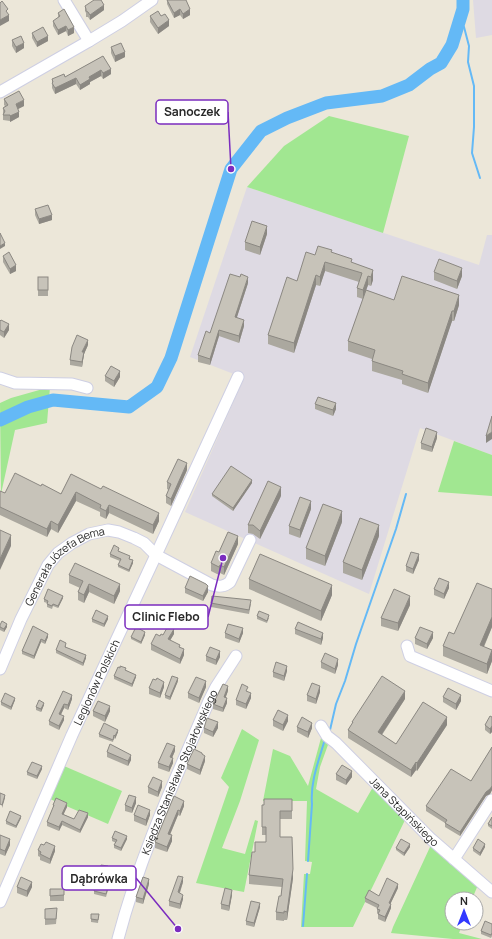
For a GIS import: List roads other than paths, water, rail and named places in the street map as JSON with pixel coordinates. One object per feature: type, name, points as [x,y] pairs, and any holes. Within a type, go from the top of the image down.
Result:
[{"type":"street","points":[[64,0],[89,41]]},
{"type":"street","points":[[0,92],[89,41],[122,21],[152,0]]},
{"type":"street","name":"Legionów Polskich","points":[[0,902],[72,735],[238,377]]},
{"type":"street","points":[[0,378],[15,383],[72,384],[87,388]]},
{"type":"street","name":"Generała Józefa Bema","points":[[0,669],[18,624],[48,565],[58,553],[72,543],[89,534],[108,530],[119,532],[144,543],[156,555],[212,585],[223,586],[227,585],[234,577],[250,540]]},
{"type":"street","points":[[407,646],[410,656],[492,691]]},
{"type":"street","name":"Księdza Stanisława Stojałowskiego","points":[[118,939],[138,872],[160,813],[209,701],[216,687],[236,656]]},
{"type":"street","name":"Jana Stapińskiego","points":[[321,726],[327,736],[431,839],[492,892]]},
{"type":"street","points":[[454,859],[492,800]]},
{"type":"waterway","points":[[0,420],[28,407],[53,400],[129,407],[157,387],[171,358],[231,169],[261,131],[287,118],[326,103],[382,96],[409,85],[430,69],[441,63],[452,45],[463,9],[463,0]]},
{"type":"waterway","points":[[459,22],[464,27],[469,46],[468,62],[474,86],[474,127],[472,153],[480,178]]},
{"type":"waterway","points":[[330,730],[336,704],[396,529],[406,494]]},
{"type":"waterway","points":[[308,861],[312,788],[325,739]]},
{"type":"waterway","points":[[303,926],[307,874]]},
{"type":"place","name":"Sanoczek","points":[[231,169]]},
{"type":"place","name":"Clinic Flebo","points":[[223,558]]},
{"type":"place","name":"Dąbrówka","points":[[178,929]]}]
